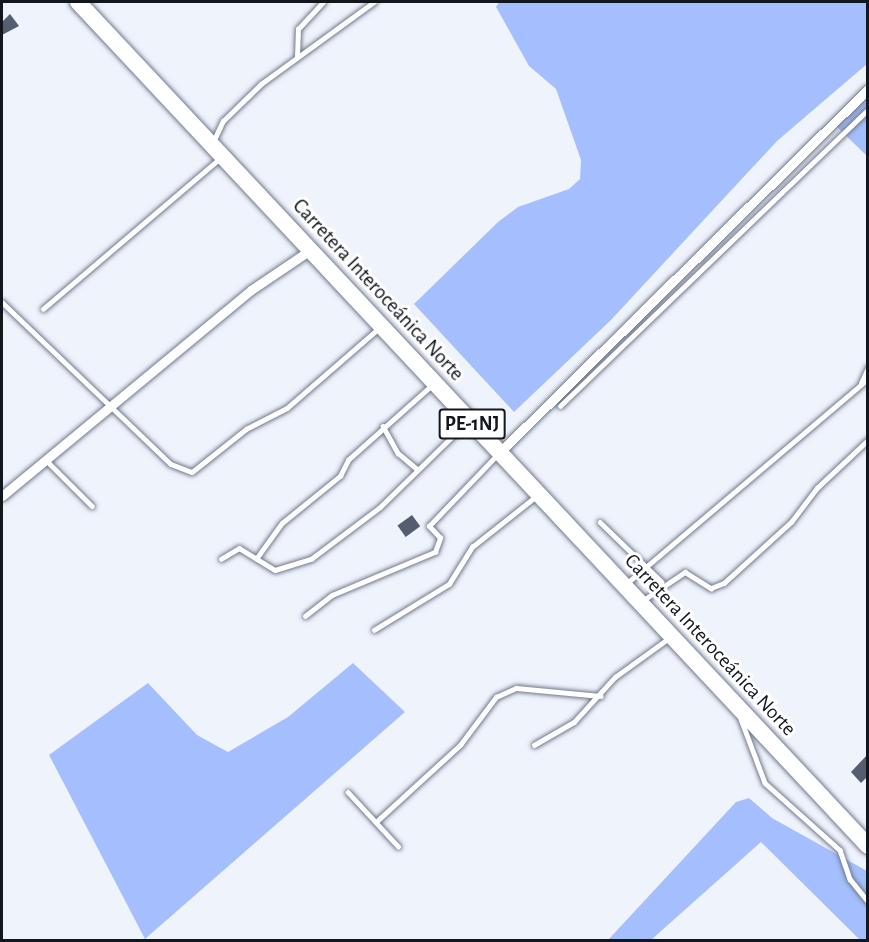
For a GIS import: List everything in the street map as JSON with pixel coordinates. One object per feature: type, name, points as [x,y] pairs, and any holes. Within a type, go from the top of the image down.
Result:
[{"type":"highway","name":"Carretera Interoceánica Norte","points":[[78,2],[867,846]]},
{"type":"street","points":[[499,453],[867,89]]},
{"type":"street","points":[[2,496],[251,290],[310,250]]},
{"type":"lane","points":[[297,57],[298,29],[323,2]]},
{"type":"lane","points":[[43,309],[217,150],[234,109],[297,57],[374,2]]},
{"type":"lane","points":[[560,406],[867,110]]},
{"type":"lane","points":[[2,302],[171,464],[192,472],[246,429],[286,408],[381,326]]},
{"type":"lane","points":[[858,387],[867,368]]},
{"type":"lane","points":[[624,586],[867,379]]},
{"type":"lane","points":[[256,559],[282,523],[340,476],[348,460],[383,426],[434,383]]},
{"type":"lane","points":[[221,559],[239,548],[275,570],[311,560],[380,507],[468,420]]},
{"type":"lane","points":[[383,426],[398,453],[418,470]]},
{"type":"lane","points":[[640,603],[662,582],[684,572],[711,588],[724,583],[791,522],[812,493],[867,440]]},
{"type":"lane","points":[[305,616],[332,595],[435,552],[440,538],[429,526],[499,453]]},
{"type":"lane","points":[[46,460],[92,506]]},
{"type":"lane","points":[[374,630],[449,584],[472,547],[538,495]]},
{"type":"lane","points":[[600,522],[662,582]]},
{"type":"lane","points":[[534,745],[574,722],[601,696],[615,677],[671,636]]},
{"type":"lane","points":[[376,822],[460,745],[496,697],[516,688],[601,696]]},
{"type":"lane","points":[[737,706],[765,783],[840,850],[850,879],[867,901]]},
{"type":"lane","points":[[348,792],[398,846]]},
{"type":"shaded area","points":[[499,2],[868,2],[867,64],[777,141],[611,320],[514,412],[414,304],[498,222],[518,207],[569,189],[580,179],[581,160],[556,89],[529,66],[496,7]]},
{"type":"shaded area","points":[[867,96],[867,156],[835,125]]},
{"type":"shaded area","points":[[353,663],[405,712],[145,939],[49,755],[148,683],[197,735],[228,752],[288,717]]},
{"type":"shaded area","points":[[749,798],[772,818],[867,871],[867,940],[860,940],[761,842],[651,940],[608,940],[736,802]]},
{"type":"building","points":[[10,14],[19,26],[2,35],[2,22]]},
{"type":"building","points":[[412,515],[420,526],[406,537],[397,526]]},
{"type":"building","points":[[867,755],[867,777],[861,783],[851,772]]}]
